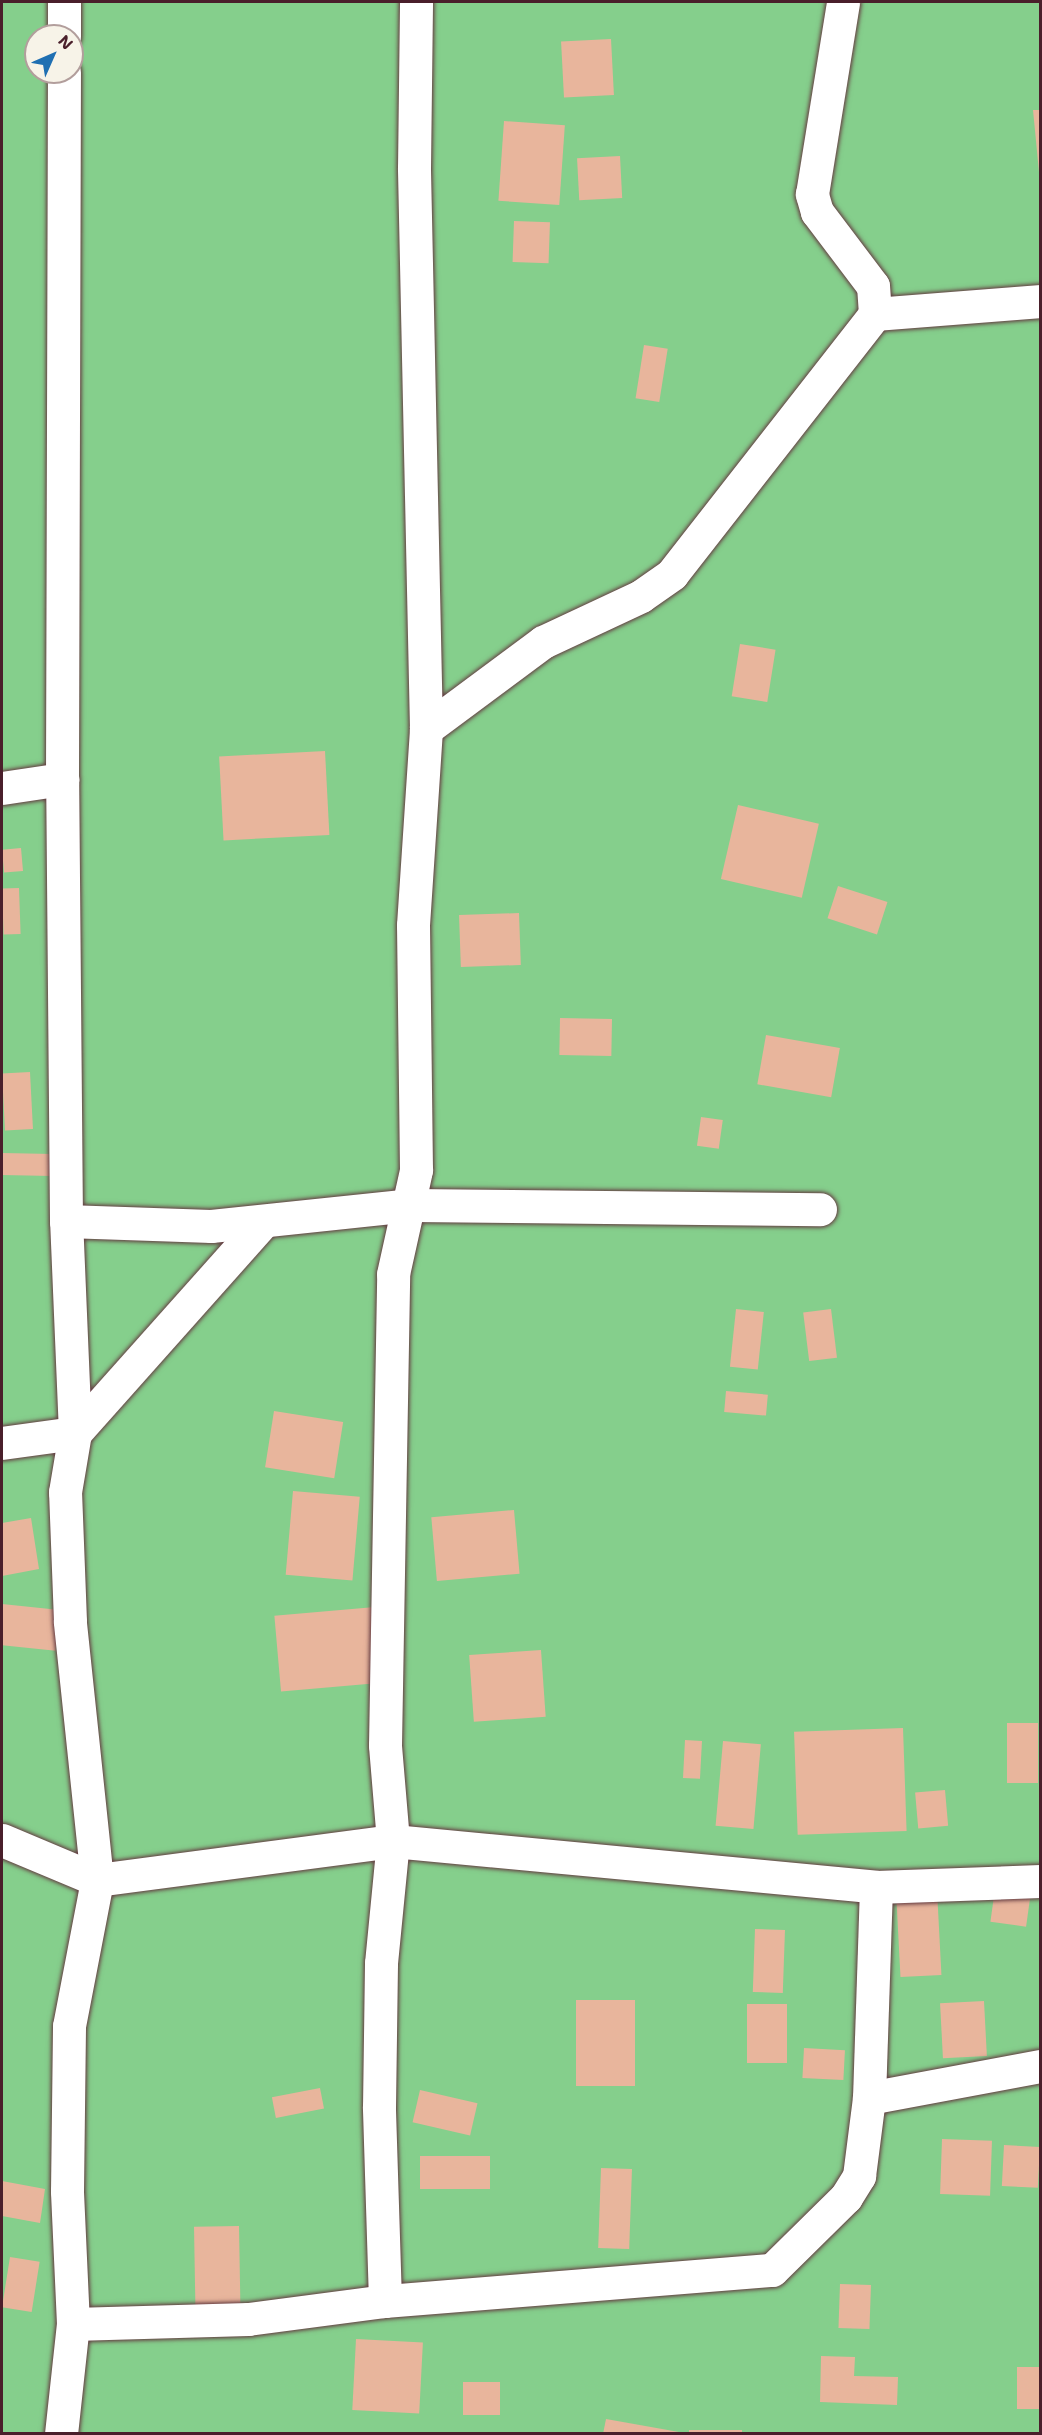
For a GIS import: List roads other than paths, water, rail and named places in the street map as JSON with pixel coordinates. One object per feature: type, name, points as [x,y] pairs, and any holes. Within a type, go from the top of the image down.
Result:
[{"type":"street","points":[[64,2],[64,24]]},
{"type":"street","points":[[385,2301],[381,1962],[393,1841],[385,1745],[393,1274],[412,1204],[416,1170],[413,925],[426,729],[416,2]]},
{"type":"street","points":[[426,729],[543,642],[641,596],[672,574],[875,314],[873,286],[817,212],[812,194],[843,2]]},
{"type":"street","points":[[61,2433],[73,2324],[66,2191],[69,2026],[97,1880],[70,1610],[65,1492],[75,1433],[66,1221],[62,779],[64,84]]},
{"type":"street","points":[[875,314],[1041,301]]},
{"type":"street","points":[[2,788],[62,779]]},
{"type":"street","points":[[66,1221],[261,1224],[412,1204],[820,1209]]},
{"type":"street","points":[[2,1443],[75,1433],[261,1224]]},
{"type":"street","points":[[2,1840],[97,1880],[393,1841],[876,1887],[1041,1881]]},
{"type":"street","points":[[73,2324],[248,2319],[385,2301],[772,2270],[846,2197],[859,2176],[869,2098],[876,1887]]},
{"type":"street","points":[[869,2098],[1041,2066]]}]
